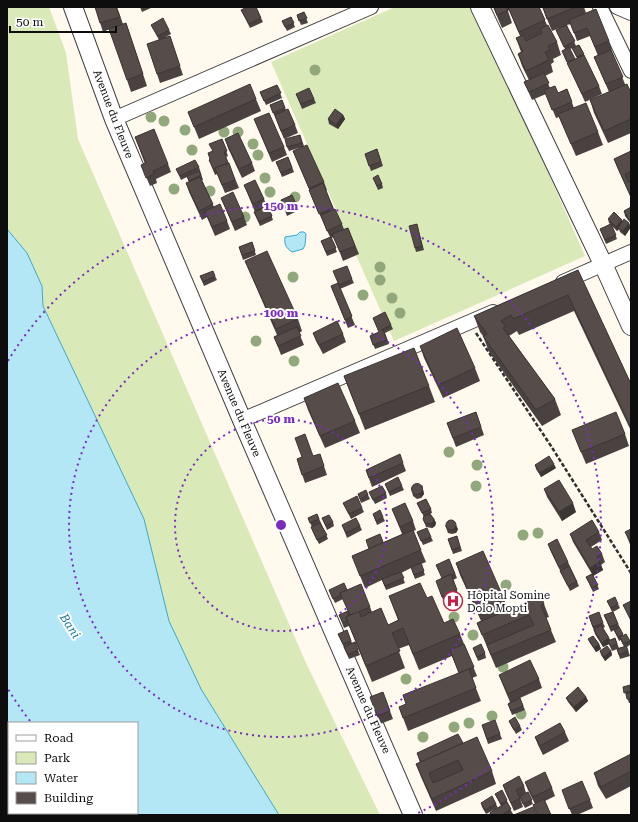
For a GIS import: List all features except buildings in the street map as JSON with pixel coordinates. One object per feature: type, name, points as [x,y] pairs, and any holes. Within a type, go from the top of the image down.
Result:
[{"type":"street","name":"Avenue du Fleuve","points":[[73,7],[114,119],[242,420],[413,815]]},
{"type":"street","points":[[114,119],[371,7]]},
{"type":"street","points":[[480,7],[604,264],[631,326]]},
{"type":"street","points":[[600,7],[631,71]]},
{"type":"street","points":[[617,7],[631,13]]},
{"type":"street","points":[[552,286],[631,252]]},
{"type":"street","points":[[242,420],[504,307]]},
{"type":"path","points":[[469,322],[547,440],[631,573]]},
{"type":"green space","points":[[7,7],[49,7],[66,53],[78,139],[306,663],[380,815],[279,815],[201,689],[169,621],[144,519],[43,306],[42,285],[27,253],[7,229]]},
{"type":"green space","points":[[395,7],[475,7],[585,256],[394,341],[271,62]]},
{"type":"water","name":"Bani","points":[[7,229],[27,253],[42,286],[43,306],[144,519],[169,621],[201,689],[279,815],[7,815]]},
{"type":"water","points":[[300,232],[304,232],[306,234],[305,245],[303,249],[292,252],[286,246],[285,237],[297,235]]},
{"type":"place","name":"Hôpital Somine Dolo Mopti","points":[[453,601]]}]
